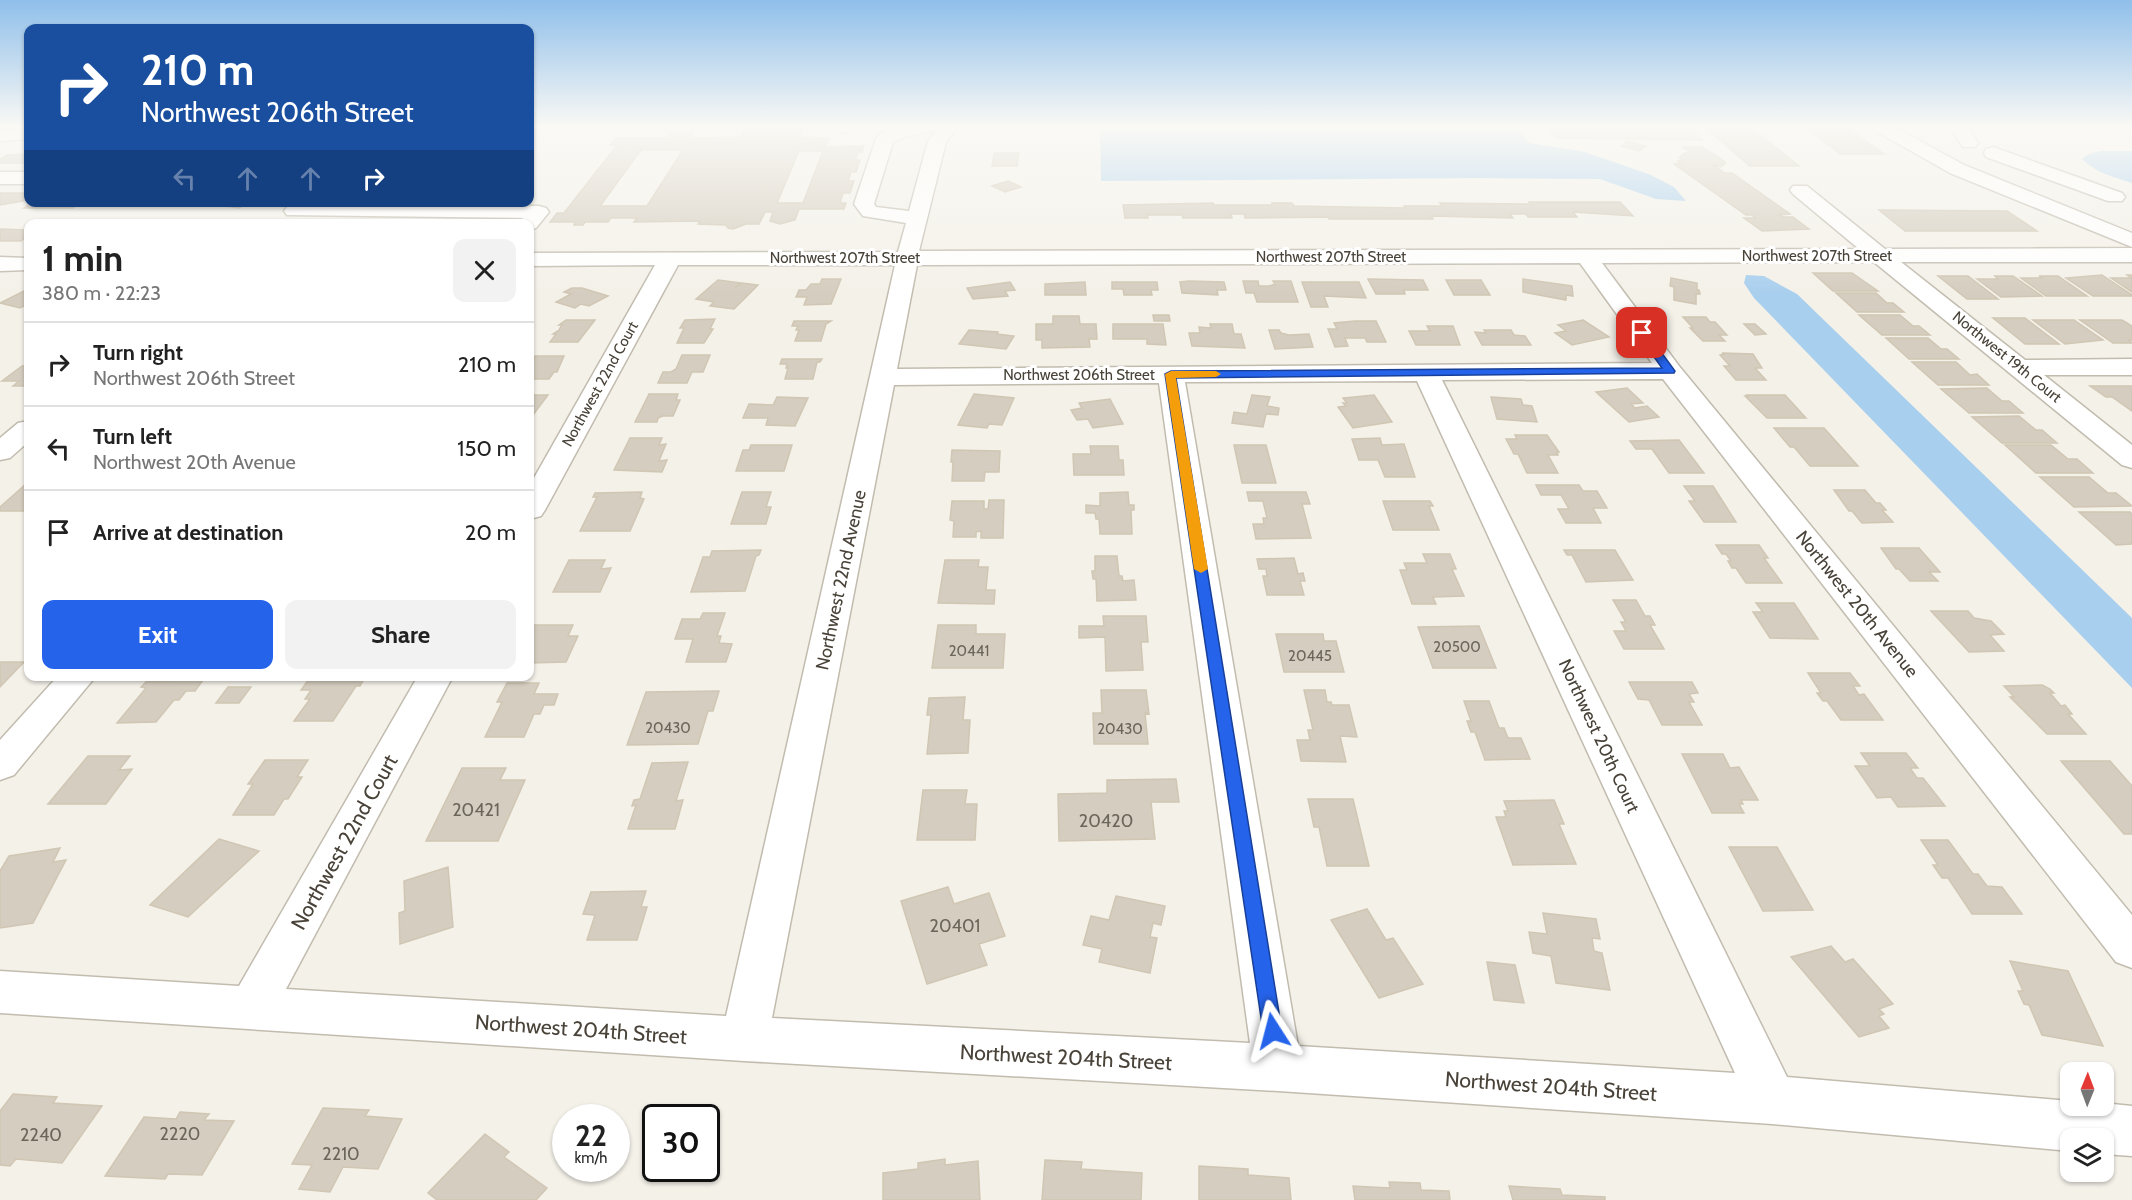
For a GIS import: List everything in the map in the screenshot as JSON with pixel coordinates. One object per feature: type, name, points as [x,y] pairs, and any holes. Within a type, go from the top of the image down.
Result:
[{"type":"street","points":[[871,182],[864,204],[870,212],[917,218]]},
{"type":"street","name":"Northwest 22nd Avenue","points":[[744,1039],[907,258],[926,182]]},
{"type":"street","points":[[1987,182],[2132,241]]},
{"type":"street","points":[[2079,182],[2124,197]]},
{"type":"street","name":"Northwest 19th Court","points":[[1911,256],[1822,191],[1800,190],[2132,459]]},
{"type":"street","points":[[2027,199],[2124,197]]},
{"type":"street","points":[[292,212],[539,212],[533,219]]},
{"type":"street","points":[[539,258],[558,248],[602,240],[783,240],[788,242],[796,258]]},
{"type":"street","name":"Northwest 207th Street","points":[[539,258],[1059,258],[1151,250],[1447,249],[1882,256],[2132,255]]},
{"type":"street","name":"Northwest 20th Avenue","points":[[1595,251],[1670,371],[2132,948]]},
{"type":"street","name":"Northwest 22nd Court","points":[[534,503],[670,259]]},
{"type":"street","points":[[2021,368],[2132,367]]},
{"type":"street","name":"Northwest 206th Street","points":[[884,377],[1670,371]]},
{"type":"street","name":"Northwest 20th Court","points":[[1426,373],[1772,1100]]},
{"type":"street","points":[[1171,374],[1278,1068]]},
{"type":"street","points":[[0,453],[24,432]]},
{"type":"street","points":[[0,765],[75,681]]},
{"type":"street","name":"Northwest 22nd Court","points":[[252,1007],[433,681]]},
{"type":"street","name":"Northwest 204th Street","points":[[0,992],[744,1039],[1278,1068],[1772,1100],[2132,1131]]},
{"type":"water","points":[[1608,182],[1664,182],[1674,187],[1686,201],[1656,199]]},
{"type":"water","points":[[1746,275],[1764,276],[1797,294],[2132,618],[2132,688],[1754,298],[1744,283]]},
{"type":"building","points":[[588,182],[618,182],[600,206],[647,206],[662,182],[786,182],[777,203],[803,203],[811,182],[854,182],[850,193],[843,193],[840,203],[846,203],[844,209],[799,209],[795,220],[780,224],[770,221],[773,212],[765,212],[759,224],[746,224],[733,229],[726,225],[698,224],[700,221],[634,222],[637,218],[611,218],[608,222],[585,222],[583,225],[574,225],[575,222],[550,222],[557,213],[564,213]]},
{"type":"building","points":[[1010,182],[1021,187],[1005,192],[992,186]]},
{"type":"building","points":[[1699,182],[1745,182],[1790,214],[1779,215],[1793,217],[1809,229],[1762,231],[1744,218],[1755,218],[1752,215],[1746,215]]},
{"type":"building","points":[[0,193],[24,193],[23,201],[0,205]]},
{"type":"building","points":[[1529,202],[1620,202],[1633,216],[1573,212],[1577,217],[1528,217],[1526,214],[1510,214],[1513,218],[1431,216],[1433,219],[1329,219],[1328,217],[1245,218],[1244,214],[1231,214],[1232,218],[1147,215],[1148,218],[1125,218],[1123,205],[1292,203],[1294,206],[1405,208],[1404,206],[1442,206],[1440,203],[1531,204]]},
{"type":"building","points":[[26,207],[74,207],[73,208],[24,208]]},
{"type":"building","points":[[1879,210],[2007,211],[2037,231],[1905,231]]},
{"type":"building","points":[[0,229],[24,230],[24,239],[21,241],[0,241]]},
{"type":"building","points":[[1813,273],[1852,273],[1878,291],[1833,291]]},
{"type":"building","points":[[2102,275],[2132,296],[2093,296],[2066,278]]},
{"type":"building","points":[[2127,275],[2132,275],[2132,292],[2111,278],[2131,278]]},
{"type":"building","points":[[1938,276],[1968,276],[1998,299],[1967,299]]},
{"type":"building","points":[[1995,276],[2013,276],[2042,296],[2001,297],[1977,279],[1998,279]]},
{"type":"building","points":[[2039,276],[2058,276],[2087,296],[2046,296],[2021,278],[2043,278]]},
{"type":"building","points":[[1671,278],[1697,283],[1697,290],[1700,294],[1696,294],[1696,304],[1674,300],[1674,287],[1670,286]]},
{"type":"building","points":[[822,279],[841,279],[831,304],[804,305],[807,297],[796,297],[799,290],[806,290],[811,284],[820,284]]},
{"type":"building","points":[[1368,279],[1423,280],[1428,290],[1404,290],[1405,294],[1376,294]]},
{"type":"building","points":[[1523,279],[1572,286],[1573,296],[1566,295],[1566,300],[1523,292]]},
{"type":"building","points":[[718,280],[741,283],[735,288],[742,283],[758,285],[734,309],[710,306],[714,302],[696,299]]},
{"type":"building","points":[[1446,280],[1481,280],[1490,295],[1454,295]]},
{"type":"building","points":[[1243,281],[1258,281],[1259,286],[1269,286],[1275,284],[1273,281],[1291,281],[1298,302],[1257,302],[1254,293],[1246,293]]},
{"type":"building","points":[[1010,282],[1015,290],[1005,291],[1008,296],[973,299],[967,288]]},
{"type":"building","points":[[1085,282],[1086,295],[1045,295],[1045,284]]},
{"type":"building","points":[[1112,282],[1157,282],[1158,290],[1151,290],[1152,295],[1124,295],[1123,289],[1112,289]]},
{"type":"building","points":[[1180,282],[1224,282],[1226,290],[1217,290],[1218,295],[1182,293]]},
{"type":"building","points":[[1302,282],[1359,282],[1366,298],[1324,296],[1328,307],[1311,307]]},
{"type":"building","points":[[572,288],[582,288],[608,296],[589,306],[581,304],[575,308],[556,302],[571,294],[564,292]]},
{"type":"building","points":[[24,291],[24,306],[20,308],[0,303]]},
{"type":"building","points":[[1836,293],[1876,293],[1887,303],[1893,303],[1904,312],[1857,312]]},
{"type":"building","points":[[1153,315],[1169,315],[1170,321],[1154,321]]},
{"type":"building","points":[[1859,315],[1900,315],[1913,326],[1919,326],[1930,335],[1882,335]]},
{"type":"building","points":[[1053,316],[1079,316],[1080,324],[1096,324],[1097,339],[1089,339],[1090,347],[1042,348],[1042,340],[1036,340],[1036,324],[1053,324]]},
{"type":"building","points":[[1683,317],[1706,317],[1710,322],[1715,322],[1727,335],[1719,335],[1725,341],[1703,341]]},
{"type":"building","points":[[1993,318],[2025,318],[2059,344],[2025,344]]},
{"type":"building","points":[[715,319],[710,329],[713,329],[704,343],[677,343],[684,328],[680,328],[685,320]]},
{"type":"building","points":[[566,320],[595,320],[578,342],[550,342],[556,334],[553,334],[562,325],[559,325]]},
{"type":"building","points":[[1583,320],[1609,337],[1572,345],[1555,333],[1566,331],[1558,325]]},
{"type":"building","points":[[2033,320],[2074,320],[2103,340],[2065,344]]},
{"type":"building","points":[[2080,320],[2122,320],[2132,326],[2132,340],[2129,340],[2132,343],[2113,343]]},
{"type":"building","points":[[794,321],[831,321],[826,324],[821,341],[795,341],[799,330],[796,330],[798,326],[792,326]]},
{"type":"building","points":[[1376,321],[1386,342],[1367,342],[1365,338],[1345,338],[1348,346],[1335,347],[1328,329],[1337,329],[1334,323]]},
{"type":"building","points":[[1113,324],[1163,324],[1166,345],[1147,344],[1147,339],[1113,339]]},
{"type":"building","points":[[1210,324],[1232,324],[1234,334],[1241,334],[1245,348],[1192,346],[1189,333],[1200,333],[1199,327],[1211,328]]},
{"type":"building","points":[[1744,324],[1755,324],[1766,334],[1755,335]]},
{"type":"building","points":[[1427,326],[1453,326],[1460,345],[1416,345],[1409,331],[1430,331]]},
{"type":"building","points":[[969,330],[998,332],[997,334],[1014,336],[1006,349],[959,344]]},
{"type":"building","points":[[1269,330],[1279,330],[1289,335],[1309,334],[1313,347],[1275,349]]},
{"type":"building","points":[[1484,330],[1511,330],[1514,335],[1525,336],[1531,345],[1482,345],[1475,332],[1486,333]]},
{"type":"building","points":[[1886,338],[1928,338],[1941,349],[1947,349],[1959,359],[1909,359]]},
{"type":"building","points":[[1722,353],[1753,354],[1762,368],[1755,368],[1766,380],[1736,380],[1724,366],[1730,366],[1720,355],[1724,354]]},
{"type":"building","points":[[682,355],[710,355],[703,372],[692,372],[687,383],[658,383],[663,372],[676,369]]},
{"type":"building","points":[[564,356],[557,372],[554,372],[549,379],[534,379],[534,358]]},
{"type":"building","points":[[782,359],[822,359],[817,362],[813,379],[785,379],[788,368],[786,368],[787,364],[780,364]]},
{"type":"building","points":[[1912,362],[1956,362],[1970,375],[1977,374],[1989,385],[1938,385]]},
{"type":"building","points":[[24,366],[24,386],[13,386],[19,381],[2,381]]},
{"type":"building","points":[[2090,386],[2132,386],[2132,411],[2112,397],[2106,397]]},
{"type":"building","points":[[1627,388],[1643,403],[1631,404],[1635,408],[1647,406],[1659,417],[1629,422],[1596,392]]},
{"type":"building","points":[[1987,388],[2002,401],[2009,401],[2023,413],[1969,413],[1941,389]]},
{"type":"building","points":[[649,394],[678,394],[676,400],[680,400],[673,416],[663,416],[658,418],[657,422],[635,422]]},
{"type":"building","points":[[974,394],[1014,398],[1002,425],[989,424],[987,428],[958,425]]},
{"type":"building","points":[[534,395],[548,395],[534,414]]},
{"type":"building","points":[[1252,395],[1270,397],[1267,406],[1279,408],[1278,415],[1266,414],[1263,427],[1232,423],[1234,412],[1247,414]]},
{"type":"building","points":[[1374,395],[1392,422],[1353,428],[1338,407],[1346,406],[1343,403],[1347,403],[1343,398]]},
{"type":"building","points":[[1785,395],[1806,418],[1767,418],[1745,396]]},
{"type":"building","points":[[777,397],[808,398],[795,426],[766,425],[768,418],[743,418],[749,404],[773,405]]},
{"type":"building","points":[[1491,397],[1521,399],[1523,405],[1532,406],[1537,422],[1497,419]]},
{"type":"building","points":[[1110,399],[1123,424],[1093,428],[1088,419],[1077,420],[1071,410],[1082,408],[1079,403]]},
{"type":"building","points":[[2019,416],[2036,430],[2042,430],[2057,443],[2002,443],[1972,417]]},
{"type":"building","points":[[1774,428],[1824,428],[1858,466],[1810,466]]},
{"type":"building","points":[[1515,435],[1547,435],[1559,452],[1557,452],[1558,455],[1548,455],[1558,473],[1527,473],[1518,454],[1514,454],[1506,439],[1517,439]]},
{"type":"building","points":[[630,438],[662,438],[659,445],[666,444],[659,461],[667,460],[662,472],[614,470]]},
{"type":"building","points":[[1380,438],[1382,445],[1404,444],[1415,477],[1385,477],[1378,460],[1359,460],[1352,439]]},
{"type":"building","points":[[1679,440],[1704,473],[1669,473],[1652,449],[1636,449],[1630,441]]},
{"type":"building","points":[[751,445],[792,445],[784,471],[736,471],[743,450],[749,450]]},
{"type":"building","points":[[1234,445],[1266,445],[1276,483],[1242,483]]},
{"type":"building","points":[[2005,445],[2051,445],[2068,459],[2077,459],[2093,473],[2036,473]]},
{"type":"building","points":[[1090,446],[1118,446],[1119,460],[1123,460],[1124,475],[1074,475],[1073,454],[1091,454]]},
{"type":"building","points":[[952,450],[1000,451],[999,472],[985,472],[984,481],[952,481]]},
{"type":"building","points":[[2040,477],[2089,477],[2108,493],[2116,493],[2132,506],[2074,507]]},
{"type":"building","points":[[1536,485],[1579,485],[1583,491],[1597,491],[1607,508],[1593,508],[1601,523],[1566,523],[1558,509],[1569,509],[1561,495],[1541,495]]},
{"type":"building","points":[[24,486],[24,511],[0,511],[0,507]]},
{"type":"building","points":[[1684,486],[1713,486],[1736,522],[1704,522],[1689,501],[1695,501]]},
{"type":"building","points":[[1834,490],[1865,490],[1876,503],[1880,503],[1886,510],[1882,510],[1893,522],[1862,523],[1852,511],[1849,511]]},
{"type":"building","points":[[642,492],[640,498],[644,499],[630,531],[580,531],[597,497],[593,497],[595,493]]},
{"type":"building","points":[[742,492],[771,492],[766,507],[771,507],[766,524],[731,524]]},
{"type":"building","points":[[1128,492],[1129,505],[1134,505],[1134,510],[1131,510],[1132,534],[1100,534],[1099,519],[1096,519],[1095,513],[1086,513],[1086,505],[1100,506],[1100,493]]},
{"type":"building","points":[[1247,492],[1306,492],[1310,504],[1302,504],[1311,538],[1256,539],[1253,524],[1264,524],[1263,518],[1267,518],[1263,501],[1249,501]]},
{"type":"building","points":[[989,500],[1004,500],[1003,538],[981,538],[981,531],[976,532],[976,537],[953,537],[954,521],[950,520],[952,501],[984,501],[984,509],[988,509]]},
{"type":"building","points":[[1383,501],[1430,501],[1433,506],[1429,506],[1439,530],[1393,530]]},
{"type":"building","points":[[2079,512],[2130,512],[2132,514],[2132,544],[2116,545]]},
{"type":"building","points":[[1716,545],[1759,545],[1768,558],[1764,558],[1782,583],[1746,583],[1736,568],[1732,568],[1728,561],[1731,561],[1726,554],[1722,554]]},
{"type":"building","points":[[1881,548],[1919,548],[1940,572],[1929,572],[1938,581],[1910,581],[1899,569],[1896,569]]},
{"type":"building","points":[[761,550],[756,556],[745,591],[691,592],[703,557],[710,557],[712,551]]},
{"type":"building","points":[[1564,550],[1615,550],[1633,580],[1586,582],[1572,555],[1567,555]]},
{"type":"building","points":[[1423,554],[1450,554],[1456,569],[1452,569],[1464,596],[1433,597],[1436,604],[1412,604],[1400,570],[1407,570],[1404,563],[1427,563]]},
{"type":"building","points":[[1095,556],[1117,556],[1119,576],[1122,576],[1123,581],[1134,580],[1136,600],[1097,601],[1096,579],[1093,579],[1092,571],[1095,571]]},
{"type":"building","points":[[1294,558],[1298,574],[1303,573],[1305,581],[1300,581],[1304,595],[1267,595],[1263,576],[1267,576],[1266,569],[1259,569],[1257,559]]},
{"type":"building","points":[[569,560],[605,560],[601,569],[611,568],[600,592],[553,592]]},
{"type":"building","points":[[945,560],[979,560],[978,567],[988,567],[986,590],[995,590],[994,604],[938,603]]},
{"type":"building","points":[[1613,600],[1636,600],[1645,616],[1650,616],[1655,625],[1650,625],[1664,649],[1624,649],[1614,631],[1626,631],[1621,622],[1626,622]]},
{"type":"building","points":[[1756,603],[1794,603],[1818,639],[1770,638],[1753,612],[1763,612]]},
{"type":"building","points":[[1931,611],[1968,611],[1974,618],[1991,621],[2004,634],[1990,635],[2004,651],[1969,652]]},
{"type":"building","points":[[703,613],[725,613],[717,636],[721,636],[719,643],[732,644],[726,662],[686,662],[693,639],[675,639],[682,619],[700,619]]},
{"type":"building","points":[[1103,616],[1146,616],[1148,642],[1141,642],[1143,670],[1106,671],[1105,637],[1079,638],[1079,626],[1104,626]]},
{"type":"building","points":[[534,625],[573,625],[568,636],[578,636],[566,662],[534,663]]},
{"type":"building","points":[[938,625],[976,625],[976,634],[1005,634],[1003,668],[932,668]]},
{"type":"building","points":[[1479,626],[1496,668],[1433,668],[1418,627]]},
{"type":"building","points":[[1276,634],[1323,634],[1324,641],[1336,641],[1344,672],[1284,672]]},
{"type":"building","points":[[0,662],[24,662],[0,687]]},
{"type":"building","points":[[1808,673],[1850,673],[1860,686],[1853,686],[1859,695],[1864,694],[1883,720],[1841,720],[1827,701],[1823,701],[1817,693],[1821,693]]},
{"type":"building","points":[[147,681],[202,681],[195,691],[186,691],[179,700],[174,700],[156,722],[117,723],[146,688],[141,687]]},
{"type":"building","points":[[308,681],[363,681],[360,686],[356,686],[333,721],[294,721],[310,699],[305,699],[311,690],[301,690]]},
{"type":"building","points":[[1629,682],[1692,682],[1698,693],[1689,694],[1694,702],[1689,702],[1702,725],[1662,725],[1649,700],[1638,699]]},
{"type":"building","points":[[507,683],[539,683],[534,694],[558,694],[554,705],[544,705],[540,714],[534,714],[524,737],[485,737],[502,702],[497,702]]},
{"type":"building","points":[[2042,685],[2054,693],[2050,693],[2061,706],[2065,705],[2072,714],[2068,714],[2086,734],[2047,734],[2010,697],[2014,697],[2004,686]]},
{"type":"building","points":[[228,687],[251,687],[239,703],[216,703]]},
{"type":"building","points":[[1101,690],[1146,690],[1149,714],[1145,713],[1148,744],[1094,744],[1093,713],[1102,713]]},
{"type":"building","points":[[1304,690],[1325,690],[1327,702],[1331,702],[1332,705],[1349,705],[1357,737],[1340,736],[1346,762],[1301,761],[1297,740],[1310,740],[1308,730],[1313,730]]},
{"type":"building","points":[[719,691],[713,711],[708,711],[698,744],[627,745],[646,692]]},
{"type":"building","points":[[965,697],[963,720],[970,720],[968,753],[927,754],[931,715],[927,715],[929,698]]},
{"type":"building","points":[[1464,701],[1489,701],[1499,728],[1504,728],[1508,738],[1521,738],[1530,759],[1485,760],[1475,732],[1471,732],[1467,721],[1471,721]]},
{"type":"building","points":[[1861,753],[1906,753],[1918,768],[1910,768],[1917,778],[1923,778],[1945,806],[1898,807],[1891,797],[1877,798],[1855,766],[1870,766]]},
{"type":"building","points":[[1682,754],[1723,754],[1730,768],[1739,767],[1758,800],[1741,800],[1743,804],[1739,804],[1744,813],[1712,813]]},
{"type":"building","points":[[88,756],[130,756],[119,770],[132,769],[106,804],[48,804]]},
{"type":"building","points":[[265,760],[308,760],[297,777],[302,777],[274,815],[233,815],[253,784],[248,784]]},
{"type":"building","points":[[2061,761],[2110,761],[2132,786],[2132,834],[2124,834]]},
{"type":"building","points":[[688,762],[676,801],[683,800],[675,829],[628,829],[636,805],[632,806],[634,800],[640,799],[652,763]]},
{"type":"building","points":[[462,768],[506,768],[500,780],[525,780],[498,841],[426,841]]},
{"type":"building","points":[[1176,779],[1179,802],[1151,802],[1155,839],[1059,841],[1058,794],[1107,793],[1107,780]]},
{"type":"building","points":[[923,790],[967,790],[965,804],[977,804],[975,840],[917,840]]},
{"type":"building","points":[[1308,799],[1353,799],[1369,866],[1327,866],[1319,827],[1314,827]]},
{"type":"building","points":[[1554,800],[1564,824],[1559,824],[1576,864],[1513,865],[1496,817],[1506,817],[1504,811],[1508,811],[1504,801]]},
{"type":"building","points":[[219,839],[259,851],[188,917],[150,905]]},
{"type":"building","points":[[1921,840],[1948,840],[1973,874],[1978,874],[1987,886],[2002,887],[2022,914],[1972,914],[1948,878],[1942,878],[1933,865],[1938,865]]},
{"type":"building","points":[[1729,847],[1777,847],[1813,910],[1763,911]]},
{"type":"building","points":[[60,848],[53,862],[66,860],[33,923],[0,928],[0,871],[9,856]]},
{"type":"building","points":[[448,867],[453,927],[400,944],[399,913],[405,911],[404,881]]},
{"type":"building","points":[[948,887],[954,904],[989,893],[1005,936],[979,944],[987,965],[927,984],[901,901]]},
{"type":"building","points":[[646,891],[641,907],[647,907],[637,940],[587,940],[595,915],[583,914],[591,892]]},
{"type":"building","points":[[1116,896],[1165,906],[1161,925],[1153,923],[1150,937],[1157,938],[1150,973],[1099,962],[1102,949],[1083,945],[1091,916],[1109,920]]},
{"type":"building","points":[[1367,909],[1386,940],[1393,938],[1423,984],[1379,998],[1331,920]]},
{"type":"building","points":[[1543,913],[1596,919],[1600,939],[1592,938],[1594,951],[1602,953],[1610,990],[1556,983],[1551,956],[1533,953],[1529,932],[1547,934]]},
{"type":"building","points":[[1831,946],[1845,962],[1853,959],[1893,1004],[1879,1009],[1884,1014],[1879,1016],[1889,1028],[1859,1037],[1791,957]]},
{"type":"building","points":[[2010,961],[2068,971],[2103,1046],[2042,1035],[2029,1005],[2024,1004],[2018,991],[2023,991]]},
{"type":"building","points":[[1487,962],[1515,965],[1524,1003],[1494,1000]]},
{"type":"building","points":[[13,1094],[57,1097],[53,1103],[102,1106],[62,1163],[16,1159],[10,1166],[0,1165],[0,1111]]},
{"type":"building","points":[[323,1108],[369,1110],[365,1116],[402,1119],[378,1169],[343,1167],[330,1192],[299,1189],[312,1165],[292,1164]]},
{"type":"building","points":[[180,1112],[209,1114],[204,1120],[234,1121],[202,1175],[168,1174],[165,1179],[105,1176],[144,1117],[176,1119]]},
{"type":"building","points":[[485,1134],[509,1152],[504,1157],[547,1188],[536,1200],[437,1200],[428,1193]]},
{"type":"building","points":[[945,1159],[945,1165],[978,1161],[980,1200],[883,1200],[883,1173],[918,1169],[918,1163]]},
{"type":"building","points":[[1045,1160],[1082,1162],[1081,1169],[1142,1173],[1141,1200],[1042,1200]]},
{"type":"building","points":[[1199,1166],[1248,1169],[1248,1175],[1289,1178],[1291,1200],[1199,1200]]},
{"type":"building","points":[[1389,1182],[1420,1183],[1421,1190],[1449,1191],[1450,1200],[1355,1200],[1353,1186],[1390,1188]]},
{"type":"building","points":[[1509,1186],[1560,1189],[1562,1195],[1605,1197],[1605,1200],[1513,1200]]},
{"type":"slow traffic","points":[[1201,569],[1171,374],[1216,374]]},
{"type":"route","points":[[1273,1031],[1171,374],[1670,371],[1642,333]]}]
